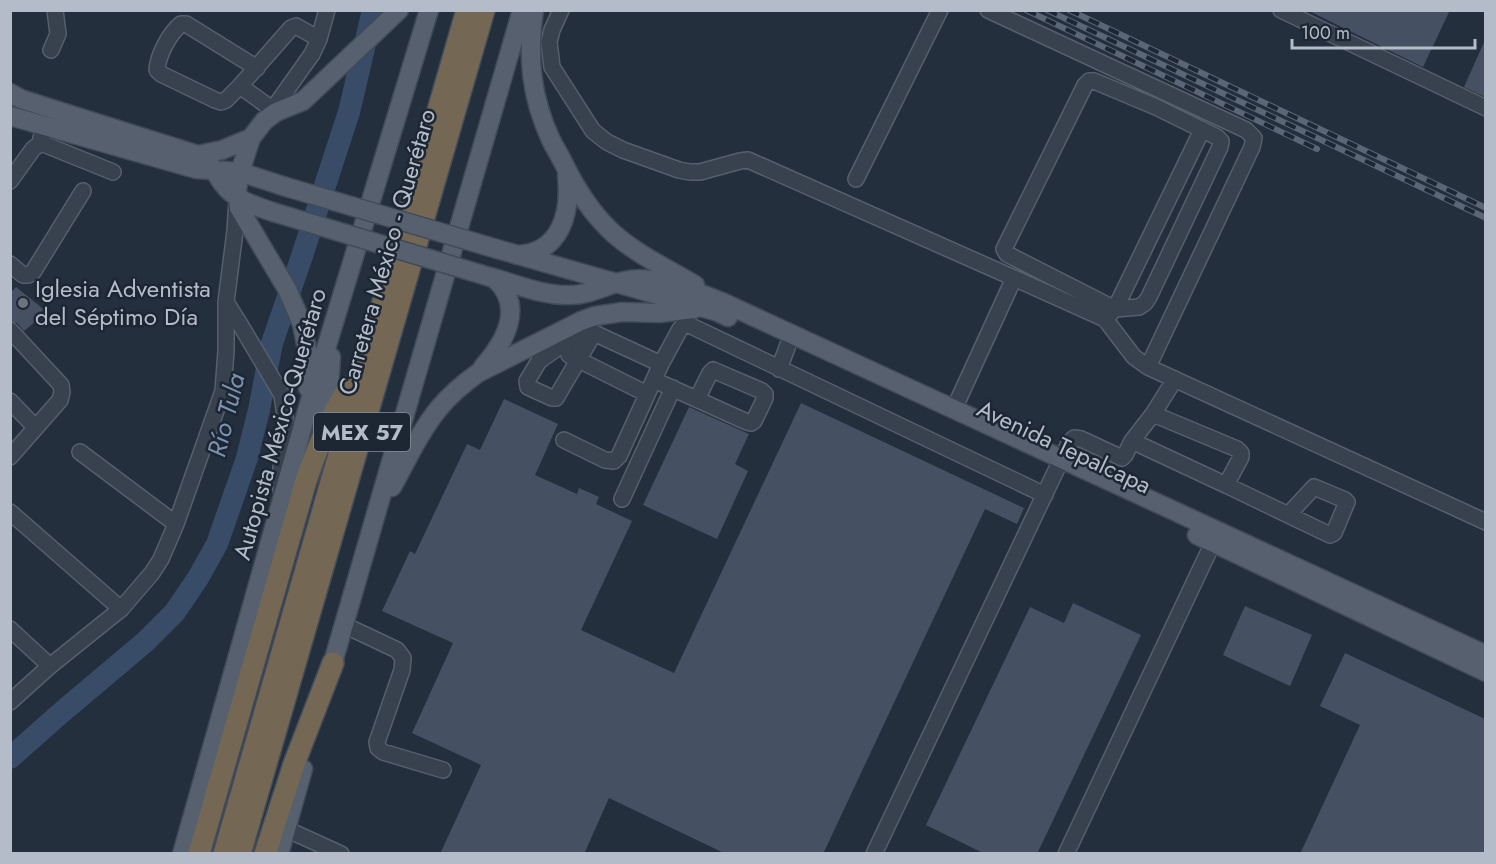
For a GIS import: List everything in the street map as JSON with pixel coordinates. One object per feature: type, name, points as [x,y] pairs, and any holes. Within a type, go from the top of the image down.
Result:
[{"type":"highway","name":"Carretera México - Querétaro","points":[[224,854],[466,10]]},
{"type":"highway","name":"Carretera México - Querétaro","points":[[240,854],[484,10]]},
{"type":"highway","points":[[199,854],[315,455],[331,419],[363,366]]},
{"type":"highway","points":[[270,853],[294,764],[333,663]]},
{"type":"highway","points":[[270,853],[287,739],[293,669]]},
{"type":"main road","name":"Autopista México-Querétaro","points":[[182,854],[281,500],[429,10]]},
{"type":"main road","points":[[270,853],[286,829],[522,10]]},
{"type":"main road","points":[[534,10],[530,61],[537,100],[547,129],[578,191],[616,235],[642,255],[722,302]]},
{"type":"main road","points":[[308,411],[309,360],[302,324],[287,289],[239,208],[237,189],[240,172],[251,138],[268,115],[303,101],[397,12]]},
{"type":"main road","points":[[10,93],[21,99],[46,126]]},
{"type":"main road","points":[[10,116],[46,126],[198,155],[222,150],[251,138]]},
{"type":"main road","name":"Avenida Tepalcapa","points":[[46,126],[196,169],[240,172],[718,312],[1216,537],[1485,655]]},
{"type":"main road","points":[[198,155],[208,162],[224,185],[237,197]]},
{"type":"main road","points":[[517,255],[534,253],[542,249],[553,240],[561,228],[568,199],[564,163]]},
{"type":"main road","name":"Avenida Tepalcapa","points":[[237,197],[273,212],[547,293],[571,295],[589,293],[614,283],[635,279],[685,288],[722,302],[954,409],[1059,465]]},
{"type":"main road","points":[[478,373],[494,352],[510,320],[511,308],[508,295],[500,283],[492,278]]},
{"type":"main road","points":[[378,511],[430,420],[451,395],[478,373],[595,316],[622,312],[673,312],[702,308]]},
{"type":"main road","points":[[315,455],[329,387],[333,329]]},
{"type":"main road","name":"Avenida Tepalcapa","points":[[1216,537],[1485,672]]},
{"type":"street","points":[[51,50],[58,34],[55,10]]},
{"type":"street","points":[[240,86],[268,115],[305,64],[319,39],[327,10]]},
{"type":"street","points":[[561,10],[549,42],[552,67],[592,131],[607,142],[623,150],[690,172],[700,172],[748,160],[1014,278],[1110,314],[1139,306],[1149,297],[1220,147],[1221,141],[1216,137],[1156,107],[1094,81],[1089,81],[1004,249],[1007,254],[1110,314],[1134,357],[1148,368],[1485,522]]},
{"type":"street","points":[[856,179],[940,10]]},
{"type":"street","points":[[988,10],[1246,130],[1254,138],[1252,147],[1148,368]]},
{"type":"street","points":[[1281,10],[1485,108]]},
{"type":"street","points":[[257,68],[186,24],[177,27],[167,41],[157,64],[157,70],[161,74],[221,102],[240,86],[257,68],[291,28],[296,26],[319,39]]},
{"type":"street","points":[[46,126],[45,146],[113,172]]},
{"type":"street","points":[[10,181],[46,126]]},
{"type":"street","points":[[1110,314],[1202,130]]},
{"type":"street","points":[[10,264],[23,275],[33,272],[83,191]]},
{"type":"street","points":[[10,702],[50,666],[121,609],[161,559],[176,524],[223,391],[226,302],[236,231],[237,197]]},
{"type":"street","points":[[954,409],[1014,278]]},
{"type":"street","points":[[226,302],[282,395],[287,431],[281,468],[281,500]]},
{"type":"street","points":[[564,440],[605,460],[614,461],[619,456],[661,364],[680,329],[684,325],[689,325],[1045,495]]},
{"type":"street","points":[[10,330],[61,385],[62,392],[60,400],[10,458]]},
{"type":"street","points":[[594,333],[556,398],[528,387],[526,381],[539,361],[556,349],[594,333],[661,364]]},
{"type":"street","points":[[779,369],[788,345]]},
{"type":"street","points":[[556,349],[647,394]]},
{"type":"street","points":[[654,380],[697,399]]},
{"type":"street","points":[[874,854],[1069,443],[1074,438],[1122,458],[1174,380]]},
{"type":"street","points":[[622,499],[673,388]]},
{"type":"street","points":[[10,401],[35,428]]},
{"type":"street","points":[[1153,414],[1237,449],[1241,453],[1240,457],[1226,485]]},
{"type":"street","points":[[1132,441],[1288,515]]},
{"type":"street","points":[[80,453],[176,524]]},
{"type":"street","points":[[10,512],[121,609]]},
{"type":"street","points":[[1066,854],[1216,537]]},
{"type":"street","points":[[344,625],[397,650],[403,658],[402,670],[377,742],[378,748],[383,752],[443,770]]},
{"type":"street","points":[[10,629],[50,666]]},
{"type":"street","points":[[286,829],[341,854]]},
{"type":"building","points":[[1307,10],[1450,10],[1423,67]]},
{"type":"building","points":[[1485,40],[1485,97],[1464,87]]},
{"type":"building","name":"Iglesia Adventista del Séptimo Día","points":[[16,287],[47,312],[24,331],[17,323],[10,321],[10,293]]},
{"type":"building","points":[[504,399],[558,424],[535,475],[577,494],[579,488],[599,497],[596,504],[632,521],[581,630],[674,673],[801,403],[1024,508],[1017,524],[985,509],[823,854],[726,854],[609,798],[584,854],[440,854],[481,765],[412,733],[453,643],[382,611],[410,551],[415,554],[467,444],[480,450]]},
{"type":"building","points":[[689,407],[749,434],[735,464],[748,471],[717,539],[643,505]]},
{"type":"building","points":[[1073,603],[1141,635],[1037,854],[985,854],[926,825],[1030,607],[1064,623]]},
{"type":"building","points":[[1245,606],[1312,635],[1290,686],[1223,655]]},
{"type":"building","points":[[1345,653],[1485,719],[1485,854],[1300,854],[1360,725],[1320,706]]},
{"type":"waterway","name":"Río Tula","points":[[10,758],[145,642],[175,612],[217,544],[247,458],[272,343],[349,112],[373,10]]},
{"type":"railway","points":[[1026,10],[1317,149]]},
{"type":"railway","points":[[1047,10],[1486,218]]},
{"type":"railway","points":[[1069,10],[1486,208]]},
{"type":"place","name":"Iglesia Adventista del Séptimo Día","points":[[23,303]]}]
